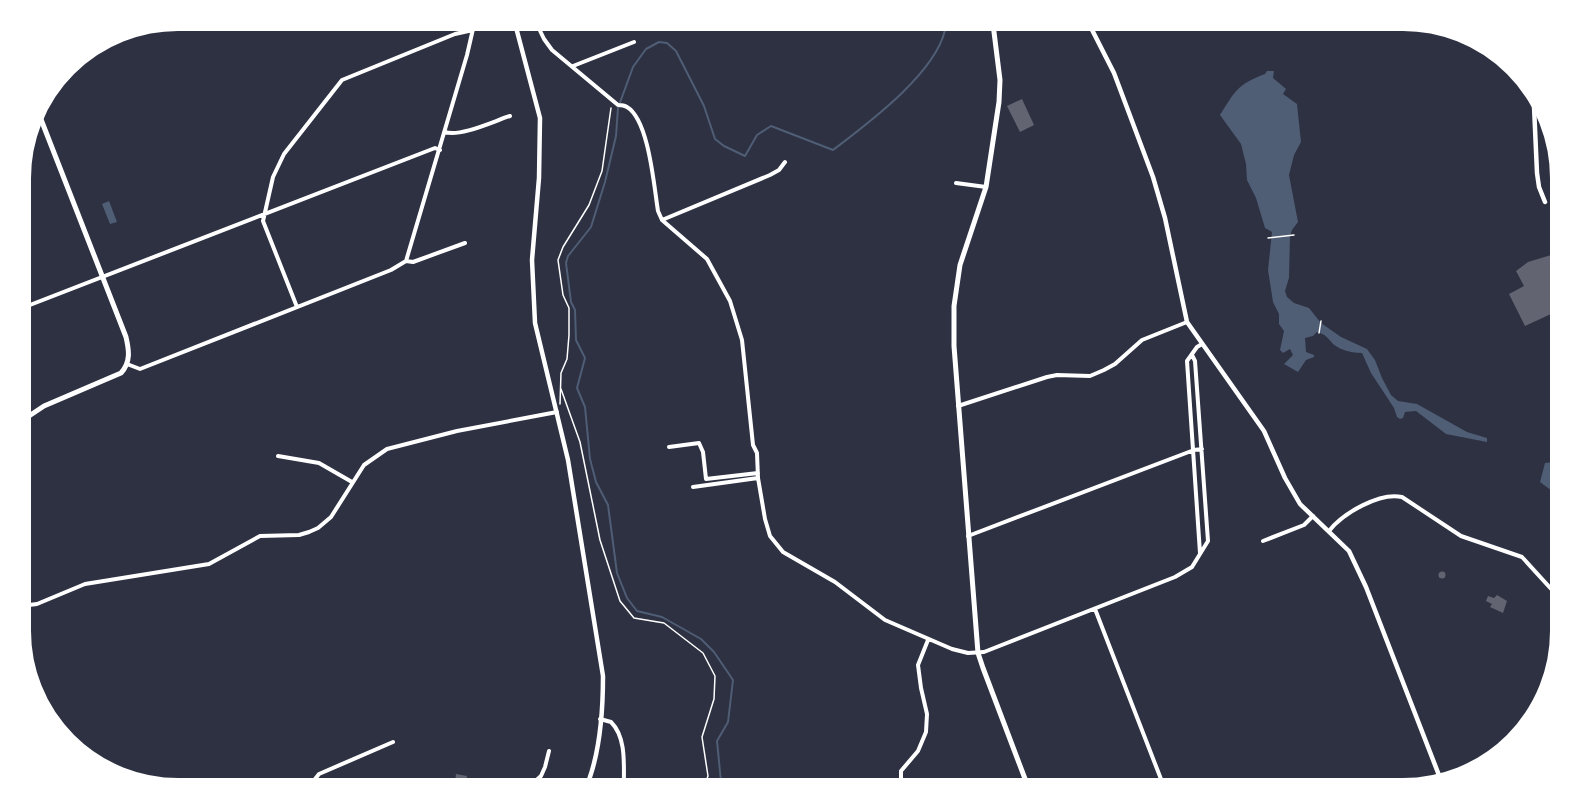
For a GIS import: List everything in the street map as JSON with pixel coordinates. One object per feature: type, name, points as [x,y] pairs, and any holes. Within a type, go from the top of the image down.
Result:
[{"type":"main road","points":[[993,27],[999,91],[986,187],[965,246],[957,286],[953,326],[978,653],[1026,782]]},
{"type":"main road","points":[[27,418],[44,405],[116,376],[127,364],[128,354],[126,337],[40,117]]},
{"type":"street","points":[[127,364],[140,369],[398,267],[406,261],[440,150],[474,27]]},
{"type":"street","points":[[516,27],[540,118],[539,178],[532,260],[535,323],[568,460],[603,676],[595,758],[589,782]]},
{"type":"street","points":[[538,27],[546,43],[618,105],[627,107],[633,114],[645,133],[658,211],[662,220],[707,259],[730,301],[742,340],[753,445],[757,453],[758,476],[770,536],[783,552],[835,582],[885,620],[928,640],[964,653],[978,653],[1095,609],[1184,573],[1192,567],[1208,541],[1196,361],[1192,355]]},
{"type":"street","points":[[1090,27],[1122,92],[1153,177],[1165,218],[1187,322],[1264,431],[1300,504],[1349,551],[1358,567],[1440,777]]},
{"type":"street","points":[[297,307],[264,221],[273,177],[284,154],[342,80],[455,34],[473,30]]},
{"type":"street","points":[[573,67],[634,42]]},
{"type":"street","points":[[1534,103],[1537,173],[1545,202]]},
{"type":"street","points":[[445,132],[450,134],[463,131],[510,116]]},
{"type":"street","points":[[27,306],[435,148],[440,150]]},
{"type":"street","points":[[662,220],[770,175],[779,170],[785,162]]},
{"type":"street","points":[[956,183],[986,187]]},
{"type":"street","points":[[406,261],[413,262],[465,243]]},
{"type":"street","points":[[958,406],[1047,377],[1090,376],[1115,364],[1142,340],[1187,322]]},
{"type":"street","points":[[1200,554],[1187,361],[1202,344]]},
{"type":"street","points":[[27,604],[38,604],[85,584],[198,567],[219,560],[255,537],[299,535],[309,532],[324,524],[331,517],[364,465],[387,448],[457,431],[557,412]]},
{"type":"street","points":[[669,447],[699,443],[703,452],[706,479],[758,476]]},
{"type":"street","points":[[968,536],[1194,450],[1202,449]]},
{"type":"street","points":[[278,456],[319,463],[352,482]]},
{"type":"street","points":[[693,487],[758,476]]},
{"type":"street","points":[[1329,531],[1349,513],[1376,500],[1394,495],[1410,500],[1461,536],[1522,557],[1554,592]]},
{"type":"street","points":[[1263,541],[1304,525],[1313,516]]},
{"type":"street","points":[[1095,609],[1162,782]]},
{"type":"street","points":[[901,782],[901,771],[918,751],[926,732],[927,714],[918,665],[928,640]]},
{"type":"street","points":[[600,719],[611,722],[619,735],[624,764],[624,782]]},
{"type":"street","points":[[313,782],[319,774],[393,742]]},
{"type":"street","points":[[534,782],[546,767],[549,751]]},
{"type":"path","points":[[557,412],[560,409],[561,373],[567,360],[570,335],[569,308],[563,295],[558,260],[563,247],[589,205],[602,171],[613,100]]},
{"type":"path","points":[[1268,238],[1294,235]]},
{"type":"path","points":[[1319,333],[1321,321]]},
{"type":"path","points":[[561,389],[580,442],[600,540],[620,601],[634,618],[664,623],[703,652],[715,676],[714,699],[702,737],[708,776],[706,782]]},
{"type":"water","points":[[1267,71],[1274,71],[1273,78],[1286,89],[1283,94],[1297,104],[1301,142],[1294,155],[1289,175],[1298,222],[1290,236],[1289,278],[1285,291],[1287,297],[1294,303],[1309,308],[1321,323],[1341,337],[1367,349],[1375,360],[1391,395],[1398,401],[1417,404],[1467,432],[1487,438],[1487,442],[1446,434],[1416,411],[1405,412],[1403,418],[1400,419],[1371,373],[1362,353],[1339,348],[1320,333],[1317,332],[1305,338],[1306,352],[1314,357],[1306,360],[1298,372],[1284,364],[1293,355],[1290,349],[1283,353],[1280,350],[1284,331],[1279,324],[1279,314],[1273,302],[1268,270],[1272,232],[1265,228],[1256,198],[1247,180],[1241,144],[1220,115],[1238,89]]},
{"type":"water","points":[[109,201],[117,222],[110,224],[102,204]]},
{"type":"water","points":[[1554,462],[1554,492],[1540,482],[1545,463]]},
{"type":"building","points":[[1022,99],[1034,125],[1020,132],[1007,106]]},
{"type":"building","points":[[1554,254],[1554,313],[1525,326],[1509,294],[1524,286],[1516,271],[1528,262]]},
{"type":"building","points":[[1442,572],[1445,575],[1442,578],[1439,575]]},
{"type":"building","points":[[1497,595],[1507,601],[1503,613],[1490,607],[1492,604],[1486,601],[1488,596],[1494,598]]},
{"type":"building","points":[[456,774],[467,776],[466,782],[455,782]]},
{"type":"waterway","points":[[721,782],[717,741],[728,722],[733,680],[714,652],[701,639],[662,617],[637,611],[627,598],[617,573],[608,505],[596,482],[590,459],[585,407],[577,388],[585,358],[576,340],[575,310],[571,302],[566,263],[568,256],[591,227],[616,136],[618,108],[633,67],[646,49],[659,42],[667,43],[676,51],[704,106],[715,139],[724,146],[745,156],[757,135],[771,126],[833,150],[881,112],[914,80],[939,47],[945,27]]}]
